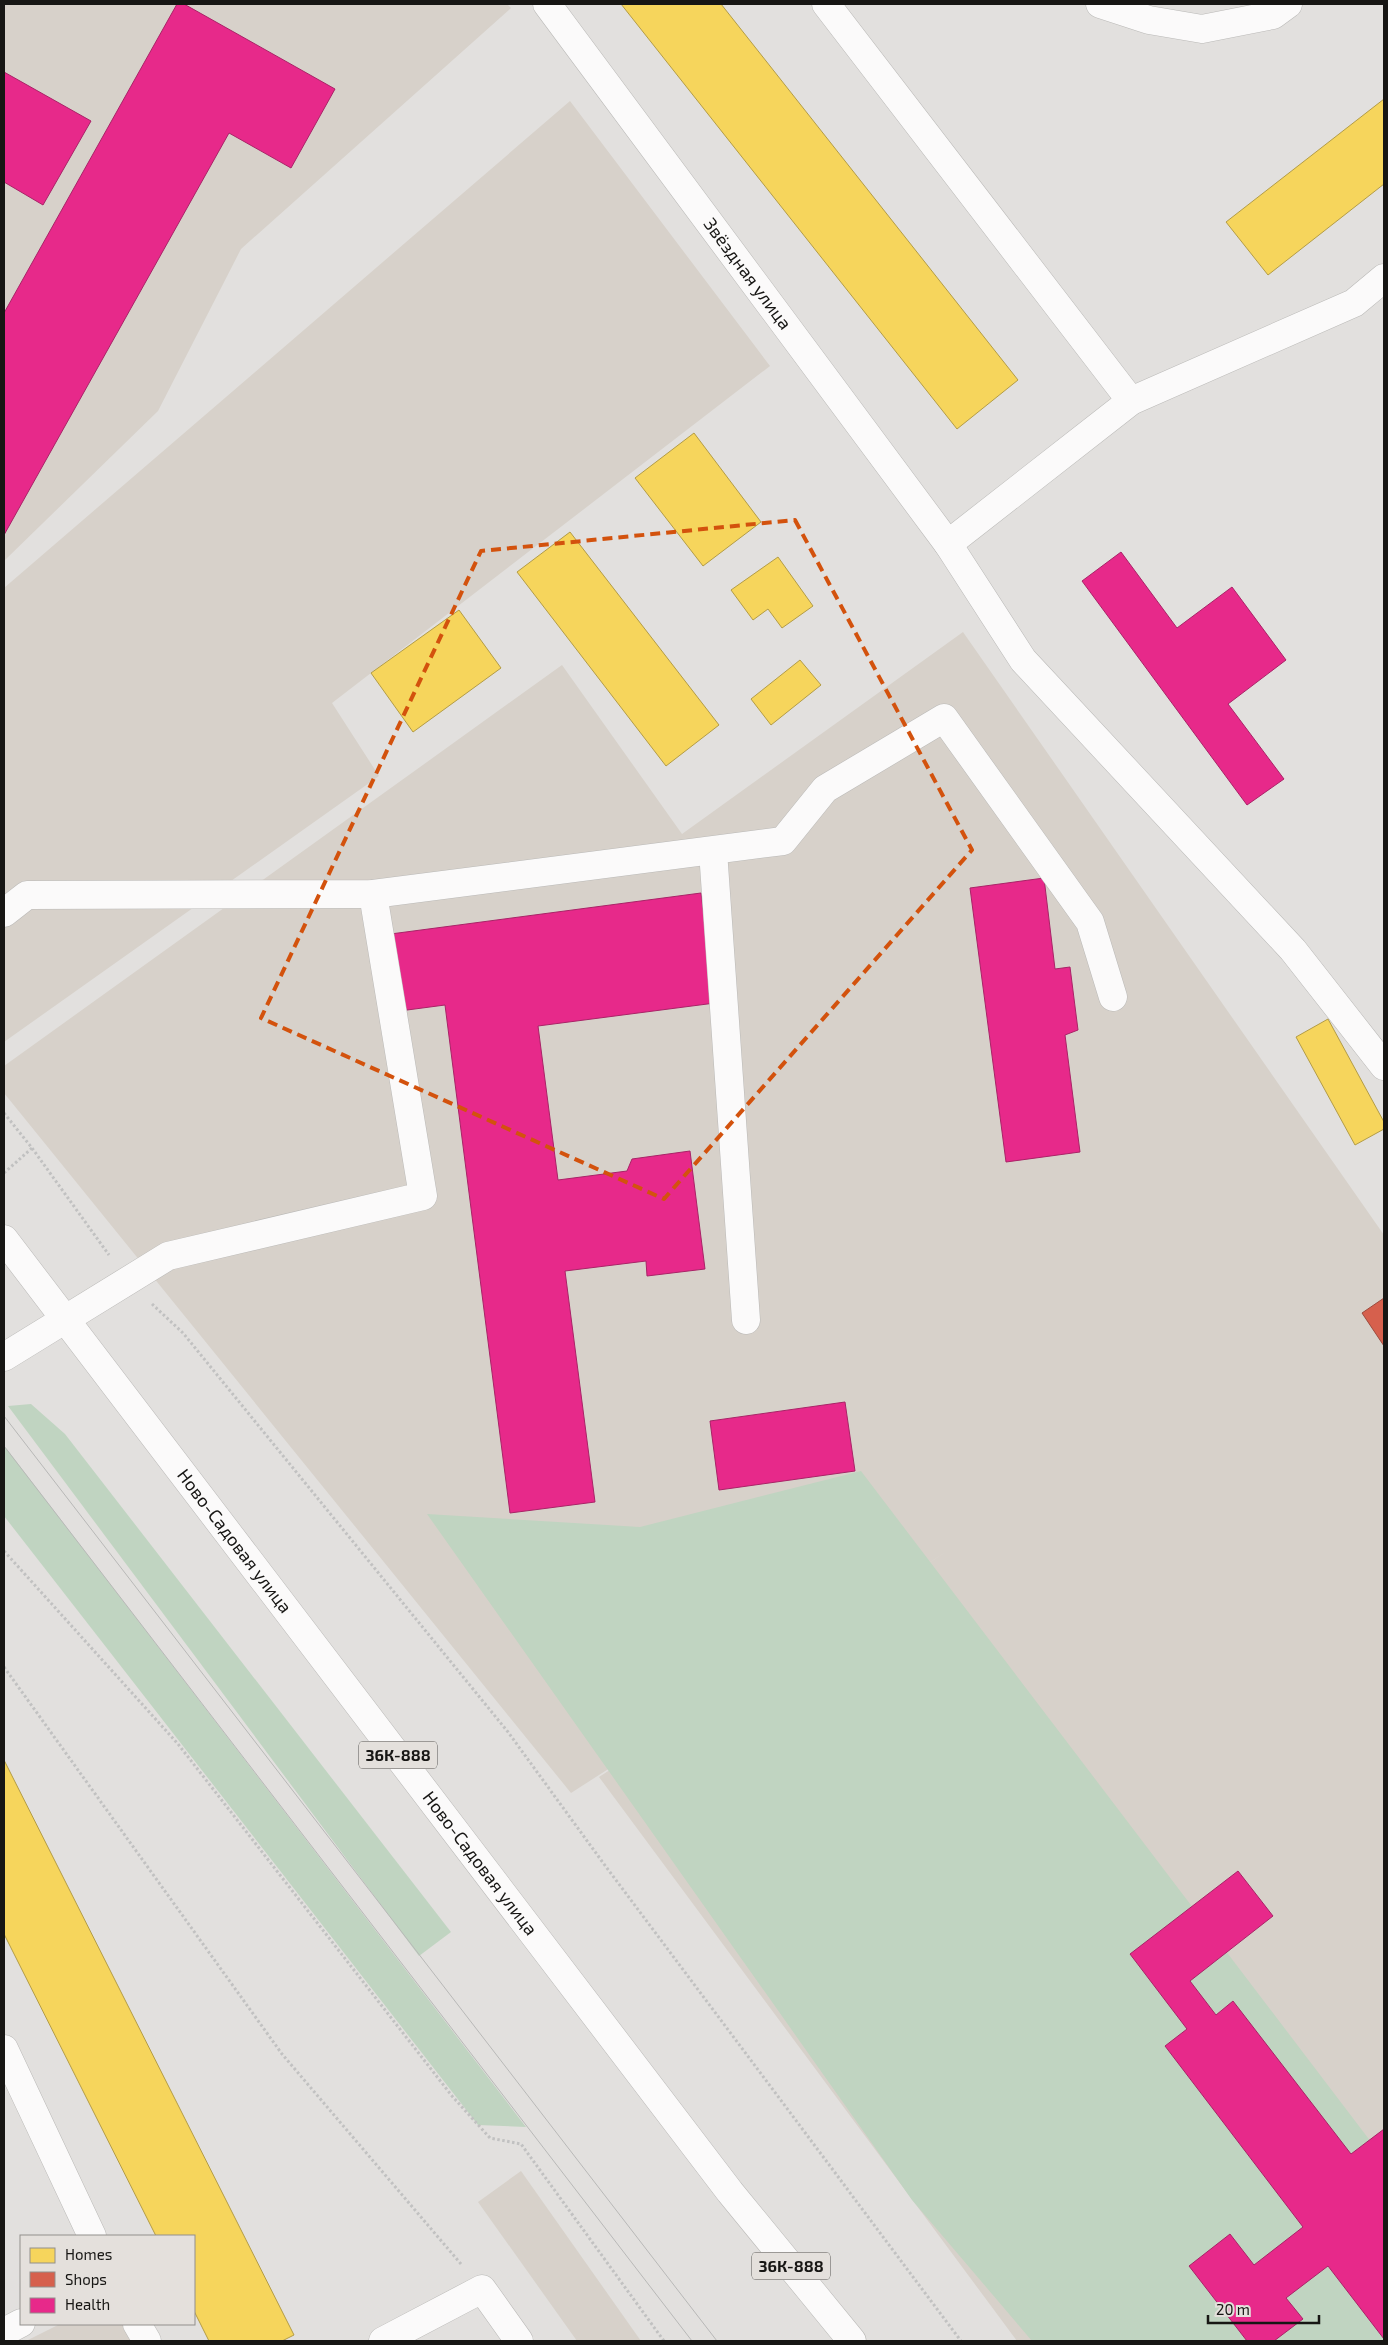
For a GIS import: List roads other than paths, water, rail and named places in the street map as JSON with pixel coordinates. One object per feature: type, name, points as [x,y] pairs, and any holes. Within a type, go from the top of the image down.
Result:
[{"type":"main road","name":"Звёздная улица","points":[[547,4],[948,544],[1023,660],[1293,950],[1384,1066]]},
{"type":"main road","points":[[826,4],[1131,401]]},
{"type":"main road","points":[[1100,4],[1149,20],[1202,29],[1273,15],[1288,4]]},
{"type":"main road","points":[[948,544],[1131,401],[1354,303],[1384,278]]},
{"type":"main road","points":[[4,913],[28,895],[373,894],[783,841],[825,790],[944,718],[1090,922],[1113,997]]},
{"type":"main road","points":[[713,851],[746,1320]]},
{"type":"main road","points":[[4,1357],[168,1256],[422,1196],[373,894]]},
{"type":"main road","name":"Ново-Садовая улица","points":[[4,1239],[67,1318],[730,2192],[852,2341]]},
{"type":"main road","points":[[4,2049],[92,2235]]},
{"type":"main road","points":[[383,2341],[482,2289],[519,2341]]},
{"type":"main road","points":[[4,2332],[20,2324]]},
{"type":"main road","points":[[138,2325],[147,2341]]},
{"type":"tram line","points":[[4,1416],[717,2341]]},
{"type":"tram line","points":[[4,1446],[692,2341]]}]
